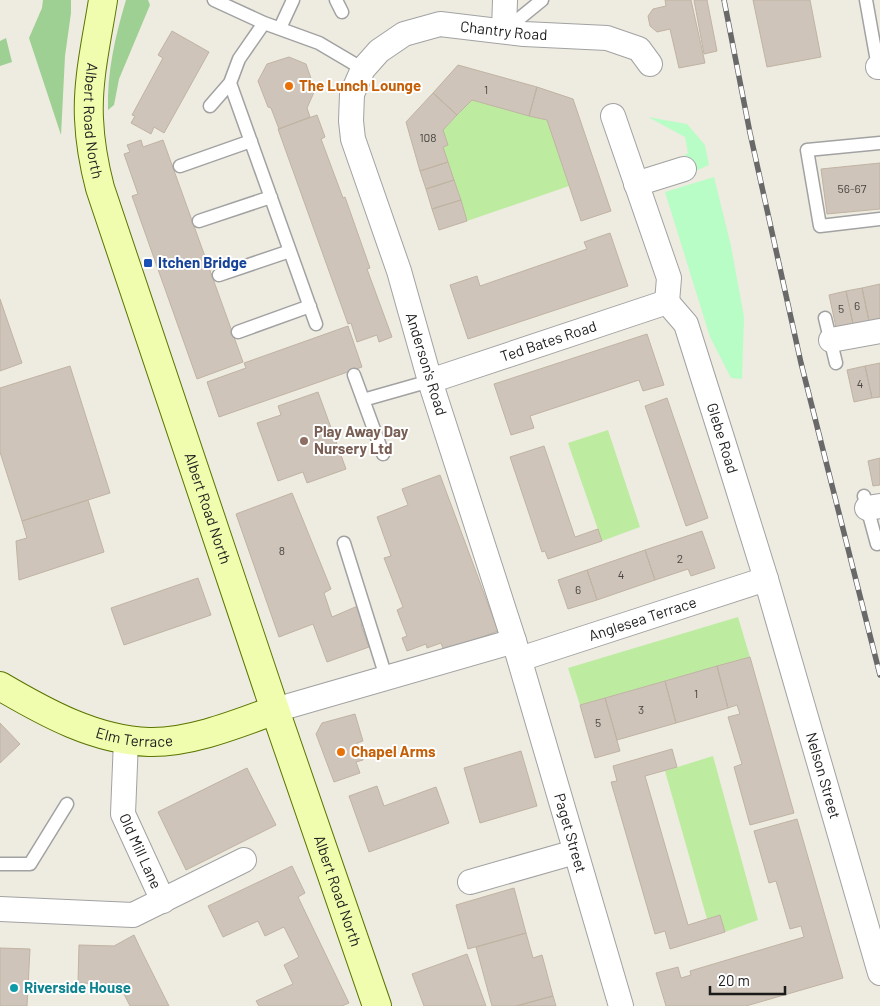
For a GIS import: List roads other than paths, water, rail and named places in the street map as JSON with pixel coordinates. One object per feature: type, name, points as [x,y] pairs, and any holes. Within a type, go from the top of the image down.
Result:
[{"type":"main road","name":"Albert Road North","points":[[103,0],[94,55],[89,118],[95,170],[275,710],[377,1006]]},
{"type":"main road","name":"Elm Terrace","points":[[0,686],[56,717],[110,737],[126,740],[151,742],[206,733],[235,725],[275,710]]},
{"type":"street","points":[[504,31],[505,0]]},
{"type":"street","name":"Chantry Road","points":[[363,69],[379,51],[404,34],[440,24],[524,34],[607,38],[639,49],[650,64]]},
{"type":"street","name":"Anderson's Road","points":[[363,69],[352,94],[351,122],[353,139],[399,271],[430,381],[517,650]]},
{"type":"street","points":[[613,116],[669,278],[667,302]]},
{"type":"street","points":[[636,184],[684,169]]},
{"type":"street","name":"Ted Bates Road","points":[[430,381],[667,302]]},
{"type":"street","name":"Glebe Road","points":[[667,302],[686,324],[766,579]]},
{"type":"street","points":[[833,351],[880,330]]},
{"type":"street","name":"Anglesea Terrace","points":[[275,710],[386,677],[517,650],[766,579]]},
{"type":"street","name":"Nelson Street","points":[[766,579],[880,972]]},
{"type":"street","name":"Paget Street","points":[[517,650],[621,1006]]},
{"type":"street","name":"Old Mill Lane","points":[[126,740],[123,814],[163,901]]},
{"type":"street","points":[[470,882],[575,852]]},
{"type":"street","points":[[0,909],[133,915],[244,860]]},
{"type":"lane","points":[[214,0],[264,23],[319,43],[363,69]]},
{"type":"lane","points":[[280,28],[292,0]]},
{"type":"lane","points":[[336,0],[342,12]]},
{"type":"lane","points":[[504,31],[542,0]]},
{"type":"lane","points":[[866,0],[879,67]]},
{"type":"lane","points":[[210,106],[230,83],[238,59],[264,23]]},
{"type":"lane","points":[[230,83],[316,324]]},
{"type":"lane","points":[[180,166],[251,141]]},
{"type":"lane","points":[[880,143],[807,150],[820,226],[880,219]]},
{"type":"lane","points":[[199,221],[271,198]]},
{"type":"lane","points":[[219,275],[290,252]]},
{"type":"lane","points":[[238,332],[310,306]]},
{"type":"lane","points":[[825,318],[833,351]]},
{"type":"lane","points":[[354,376],[383,454]]},
{"type":"lane","points":[[363,400],[430,381]]},
{"type":"lane","points":[[870,503],[877,544]]},
{"type":"lane","points":[[344,543],[386,677]]},
{"type":"lane","points":[[0,864],[30,864],[66,804]]},
{"type":"railway","points":[[724,0],[750,133],[801,363],[880,675]]},
{"type":"place","name":"The Lunch Lounge","points":[[289,86]]},
{"type":"place","name":"Itchen Bridge","points":[[148,263]]},
{"type":"place","name":"Play Away Day Nursery Ltd","points":[[304,441]]},
{"type":"place","name":"Chapel Arms","points":[[341,752]]},
{"type":"place","name":"Riverside House","points":[[14,988]]}]
